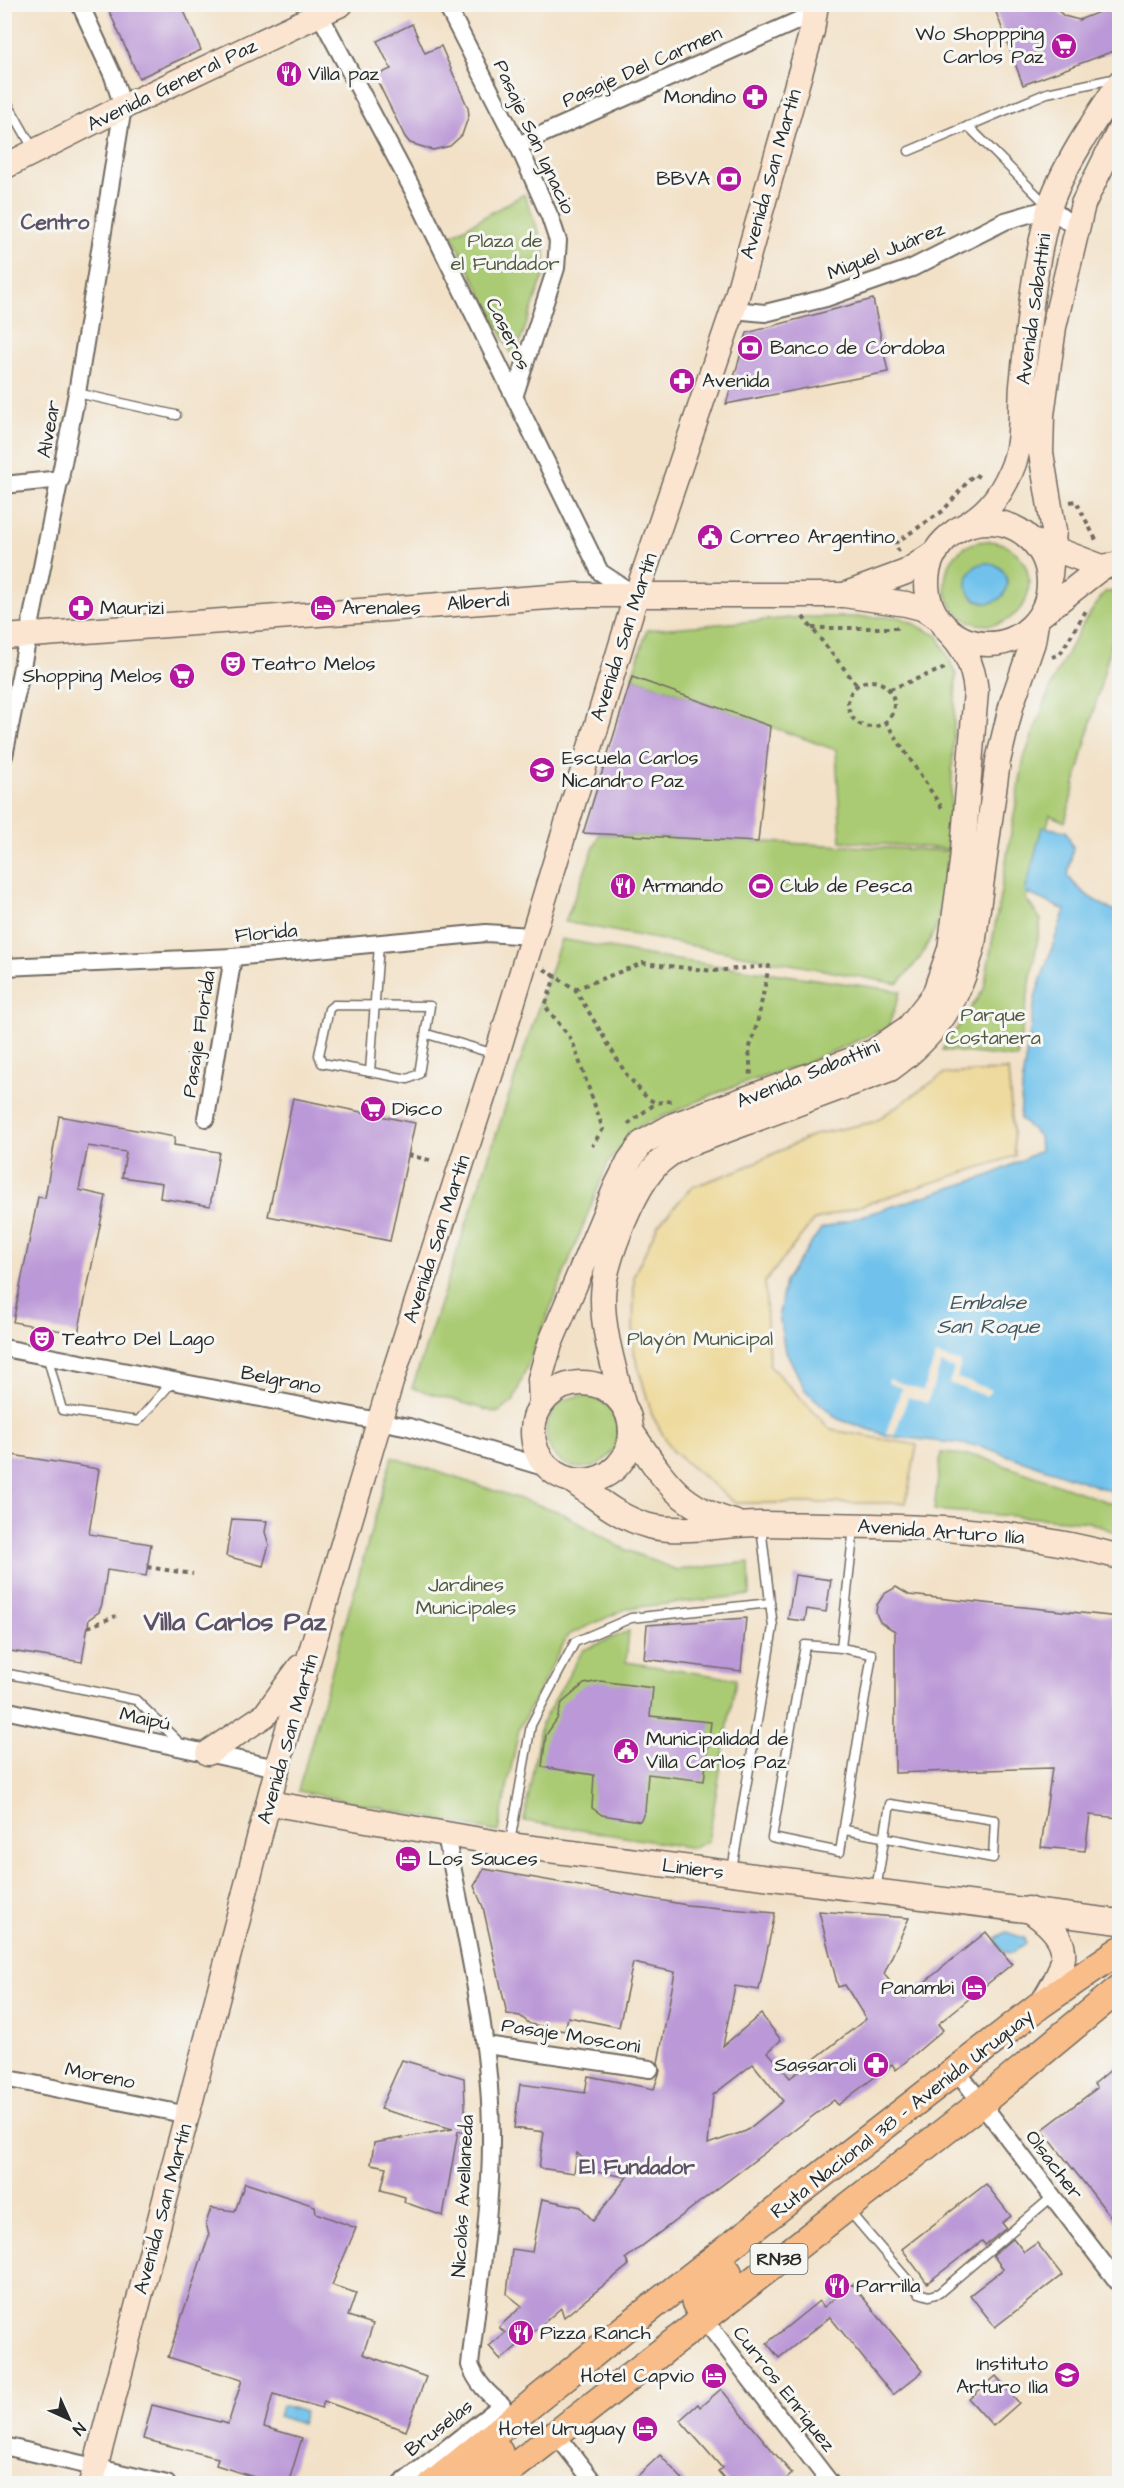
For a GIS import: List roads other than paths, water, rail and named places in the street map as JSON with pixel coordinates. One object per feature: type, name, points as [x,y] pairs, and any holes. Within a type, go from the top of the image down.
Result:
[{"type":"main road","name":"Avenida San Martín","points":[[93,2474],[277,1768],[380,1421],[497,1054],[636,596],[733,310],[816,9]]},
{"type":"main road","name":"Avenida General Paz","points":[[4,167],[36,153],[123,107],[330,10]]},
{"type":"main road","name":"Avenida Sabattini","points":[[957,530],[980,518],[1001,490],[1012,469],[1019,442],[1029,322],[1050,208],[1090,126],[1119,80]]},
{"type":"main road","name":"Avenida Sabattini","points":[[623,1404],[604,1313],[604,1282],[615,1245],[653,1169],[669,1154],[684,1146],[890,1070],[911,1054],[947,1014],[967,969],[973,945],[998,761],[1012,703],[1050,588],[1050,575],[1043,545],[1054,531],[1041,453],[1042,415],[1054,327],[1076,228],[1098,170],[1119,129]]},
{"type":"main road","points":[[991,522],[1008,525],[1043,545],[1111,565],[1012,640],[983,645],[956,636],[940,622],[929,601],[927,584],[929,567],[936,552],[957,530],[973,524],[991,522]]},
{"type":"main road","name":"Alberdi","points":[[844,595],[906,572],[936,552]]},
{"type":"main road","name":"Alberdi","points":[[4,637],[577,595],[844,595],[922,608],[940,622]]},
{"type":"main road","name":"Avenida Sabattini","points":[[541,1403],[540,1379],[550,1344],[597,1230],[633,1155],[650,1137],[750,1084],[873,1052],[909,1027],[934,995],[950,949],[962,862],[975,715],[973,669],[961,644],[940,622]]},
{"type":"main road","points":[[582,1382],[598,1384],[612,1392],[623,1404],[632,1431],[675,1492],[691,1505],[712,1516],[751,1524],[674,1530],[629,1520],[571,1480],[547,1468],[533,1444],[533,1423],[541,1403],[552,1392],[566,1384],[582,1382]]},
{"type":"main road","points":[[571,1480],[586,1481],[613,1470],[629,1445],[632,1431]]},
{"type":"main road","name":"Avenida Arturo Ilía","points":[[751,1524],[935,1529],[1072,1543],[1119,1557]]},
{"type":"main road","points":[[197,1751],[265,1716],[314,1645]]},
{"type":"main road","name":"Liniers","points":[[269,1803],[509,1845],[1119,1922]]},
{"type":"main road","points":[[1028,1909],[1053,1929],[1062,1946],[1063,1967],[1040,2005]]},
{"type":"main road","points":[[1040,2005],[1119,1934]]},
{"type":"main road","name":"Ruta Nacional 38 - Avenida Uruguay","points":[[433,2484],[625,2328],[1040,2005],[1119,1950]]},
{"type":"main road","name":"Ruta Nacional 38 - Avenida Uruguay","points":[[492,2484],[845,2206],[981,2103],[1119,1988]]},
{"type":"main road","points":[[1065,2035],[1119,2000]]},
{"type":"main road","points":[[704,2319],[696,2302],[701,2293],[788,2226],[822,2176]]},
{"type":"main road","points":[[502,2405],[609,2329],[625,2328]]},
{"type":"main road","points":[[468,2484],[488,2460],[554,2409],[585,2362]]},
{"type":"street","points":[[80,4],[113,76],[123,107]]},
{"type":"street","name":"Pasaje San Ignacio","points":[[446,4],[518,145],[550,217],[558,242],[556,268],[515,394]]},
{"type":"street","name":"Pasaje Del Carmen","points":[[518,145],[816,9]]},
{"type":"street","name":"Caseros","points":[[330,10],[414,192],[515,394],[600,572],[636,596]]},
{"type":"street","name":"Alvear","points":[[4,756],[77,393],[123,107]]},
{"type":"street","points":[[1050,208],[1076,228]]},
{"type":"street","name":"Miguel Juárez","points":[[733,310],[765,313],[826,298],[912,268],[1005,222],[1050,208]]},
{"type":"street","points":[[4,485],[61,479]]},
{"type":"street","name":"Florida","points":[[4,967],[233,957],[486,933],[531,936]]},
{"type":"street","name":"Pasaje Florida","points":[[206,1118],[233,957]]},
{"type":"street","name":"Belgrano","points":[[4,1347],[409,1427],[547,1468]]},
{"type":"street","name":"Maipú","points":[[4,1710],[277,1768]]},
{"type":"street","name":"Nicolás Avellaneda","points":[[446,1835],[486,2044],[491,2142],[487,2213],[470,2365],[485,2391],[502,2405]]},
{"type":"street","name":"Pasaje Mosconi","points":[[486,2044],[650,2069]]},
{"type":"street","name":"Olsacher","points":[[957,2071],[1119,2285]]},
{"type":"street","name":"Moreno","points":[[4,2078],[188,2115]]},
{"type":"street","name":"Curros Enriquez","points":[[704,2319],[831,2484]]},
{"type":"street","name":"Bruselas","points":[[401,2484],[502,2405]]},
{"type":"street","points":[[556,2434],[595,2484]]},
{"type":"street","points":[[4,2446],[93,2474],[167,2484]]},
{"type":"lane","points":[[909,151],[1047,93],[1119,80]]},
{"type":"lane","points":[[4,97],[36,153]]},
{"type":"lane","points":[[968,126],[1050,208]]},
{"type":"lane","points":[[77,393],[176,415]]},
{"type":"lane","points":[[370,1072],[379,944]]},
{"type":"lane","points":[[428,1005],[432,1010],[427,1034],[419,1074],[415,1078],[408,1079],[322,1063],[319,1055],[332,1006],[428,1005]]},
{"type":"lane","points":[[427,1034],[497,1054]]},
{"type":"lane","points":[[47,1355],[62,1410],[138,1421],[173,1381]]},
{"type":"lane","points":[[731,1874],[773,1627],[770,1603],[751,1524]]},
{"type":"lane","points":[[841,1648],[854,1526]]},
{"type":"lane","points":[[509,1845],[531,1725],[575,1642],[631,1618],[770,1603]]},
{"type":"lane","points":[[805,1645],[841,1648],[872,1654],[840,1852],[772,1838],[805,1645]]},
{"type":"lane","points":[[4,1673],[136,1700],[197,1751]]},
{"type":"lane","points":[[845,1830],[884,1837],[993,1858],[995,1820],[890,1804],[884,1837],[876,1891]]},
{"type":"lane","points":[[845,2206],[920,2294],[929,2296],[939,2293],[1052,2197]]},
{"type":"water","points":[[987,563],[995,564],[1001,569],[1006,575],[1006,591],[1001,597],[995,602],[987,603],[979,602],[973,597],[968,591],[967,583],[968,575],[973,569],[979,564]]},
{"type":"water","name":"Embalse San Roque","points":[[1042,827],[1066,831],[1073,847],[1068,876],[1091,898],[1119,913],[1119,1494],[980,1446],[889,1436],[838,1419],[805,1390],[784,1347],[779,1314],[785,1281],[821,1229],[991,1175],[1040,1151],[1039,1136],[1020,1119],[1023,1075],[1036,994],[1065,910],[1025,892]]},
{"type":"water","points":[[1006,1932],[1024,1938],[1026,1943],[1012,1953],[1003,1950],[999,1946],[997,1937]]},
{"type":"water","points":[[282,2405],[305,2412],[301,2424],[278,2416]]},
{"type":"place","name":"Wo Shoppping Carlos Paz","points":[[1064,46]]},
{"type":"place","name":"Villa paz","points":[[289,74]]},
{"type":"place","name":"Mondino","points":[[755,97]]},
{"type":"place","name":"BBVA","points":[[729,179]]},
{"type":"place","name":"Banco de Córdoba","points":[[750,348]]},
{"type":"place","name":"Avenida","points":[[682,381]]},
{"type":"place","name":"Correo Argentino","points":[[710,537]]},
{"type":"place","name":"Maurizi","points":[[81,608]]},
{"type":"place","name":"Arenales","points":[[323,608]]},
{"type":"place","name":"Teatro Melos","points":[[233,664]]},
{"type":"place","name":"Shopping Melos","points":[[182,676]]},
{"type":"place","name":"Escuela Carlos Nicandro Paz","points":[[542,770]]},
{"type":"place","name":"Armando","points":[[623,886]]},
{"type":"place","name":"Club de Pesca","points":[[761,886]]},
{"type":"place","name":"Disco","points":[[373,1109]]},
{"type":"place","name":"Teatro Del Lago","points":[[42,1339]]},
{"type":"place","name":"Municipalidad de Villa Carlos Paz","points":[[626,1751]]},
{"type":"place","name":"Los Sauces","points":[[408,1859]]},
{"type":"place","name":"Panambi","points":[[974,1988]]},
{"type":"place","name":"Sassaroli","points":[[876,2065]]},
{"type":"place","name":"Parrilla","points":[[837,2286]]},
{"type":"place","name":"Pizza Ranch","points":[[521,2333]]},
{"type":"place","name":"Instituto Arturo Ilia","points":[[1067,2375]]},
{"type":"place","name":"Hotel Capvio","points":[[714,2376]]},
{"type":"place","name":"Hotel Uruguay","points":[[645,2429]]},
{"type":"district","name":"Centro","points":[[55,222]]},
{"type":"district","name":"Villa Carlos Paz","points":[[235,1622]]},
{"type":"district","name":"El Fundador","points":[[637,2167]]},
{"type":"park label","name":"Plaza de el Fundador","points":[[505,252]]},
{"type":"park label","name":"Parque Costanera","points":[[993,1026]]},
{"type":"park label","name":"Playón Municipal","points":[[700,1339]]},
{"type":"park label","name":"Jardines Municipales","points":[[466,1596]]}]
